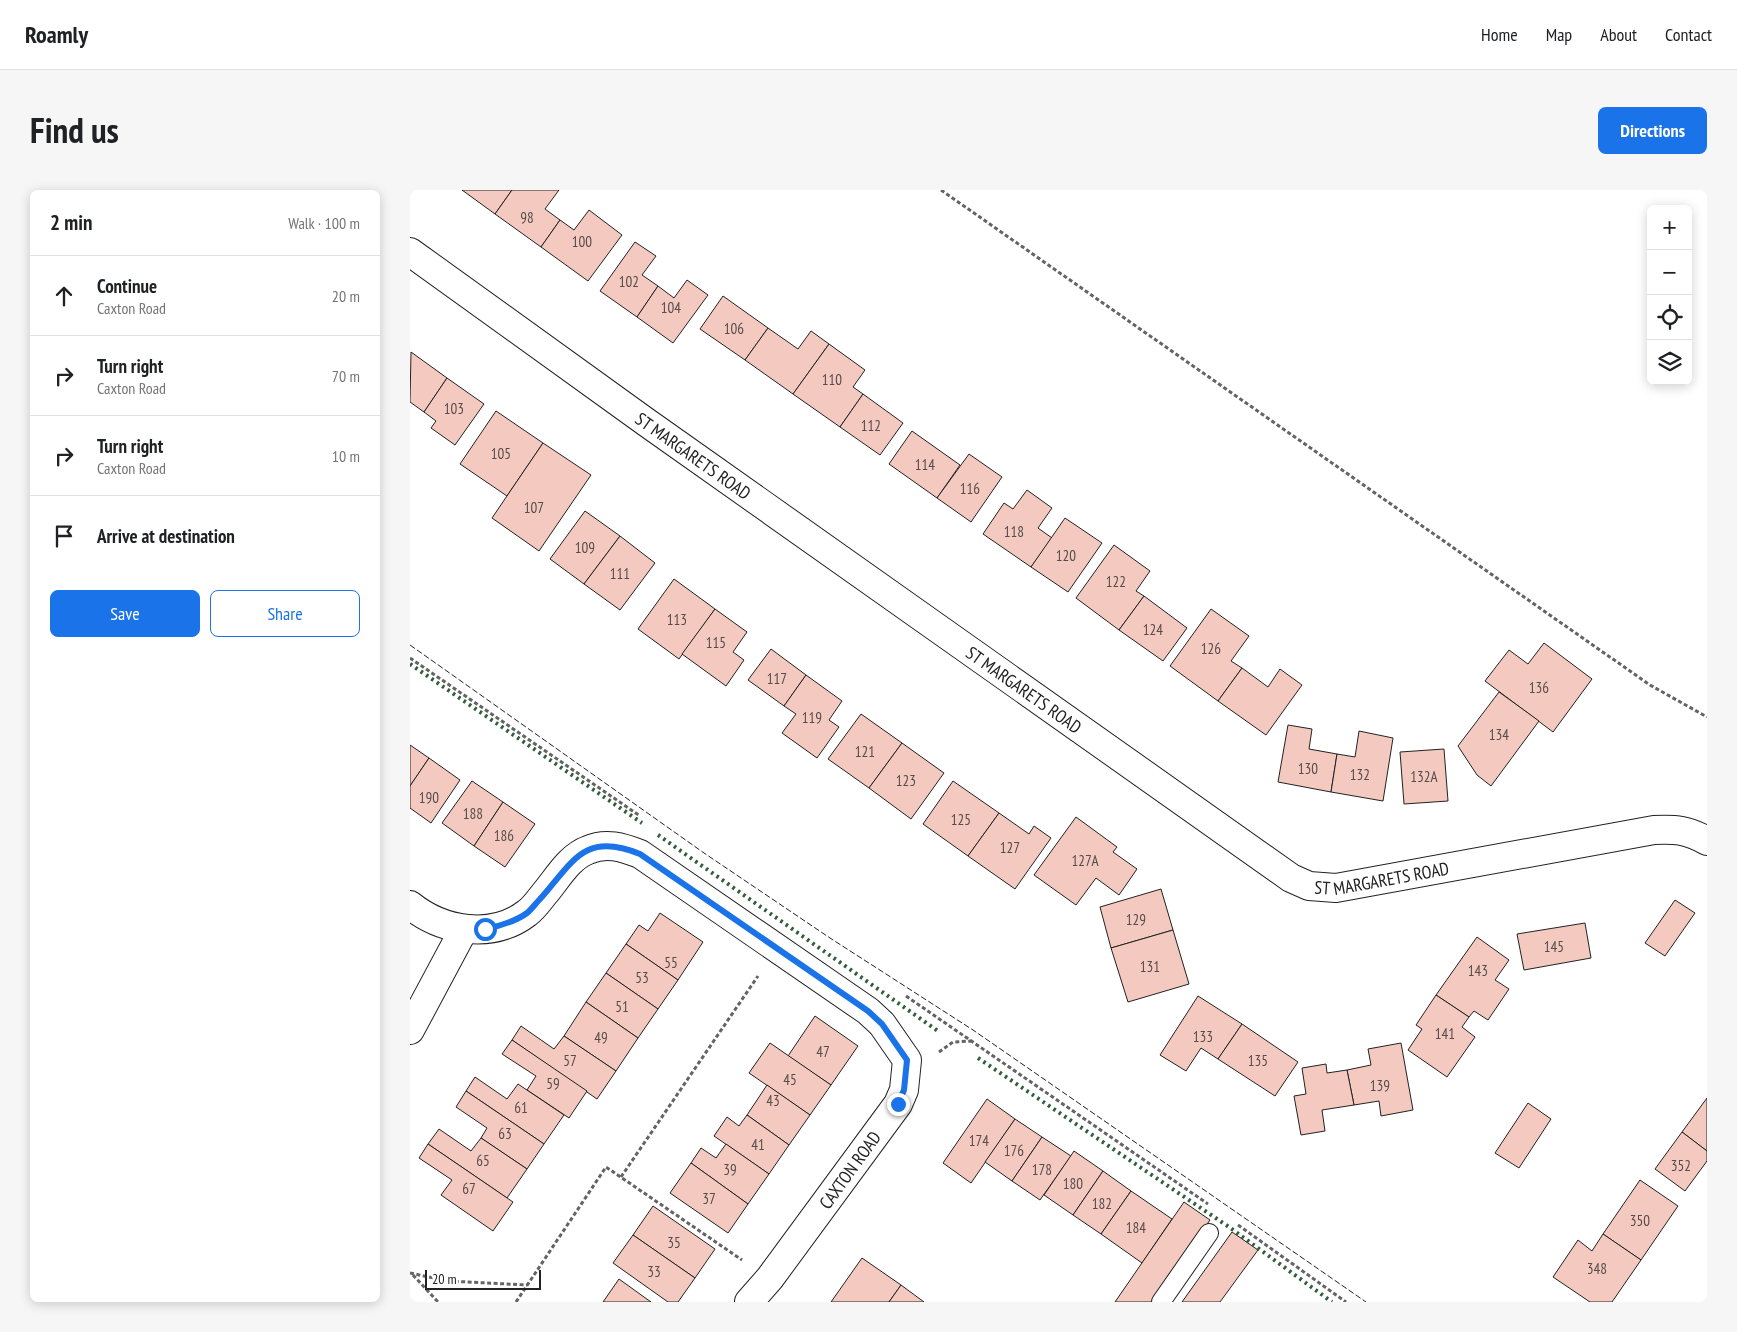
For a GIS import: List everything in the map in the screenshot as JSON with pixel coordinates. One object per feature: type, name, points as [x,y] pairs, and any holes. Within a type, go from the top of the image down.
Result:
[{"type":"street","name":"ST MARGARETS ROAD","points":[[410,252],[679,445],[1291,878],[1310,886],[1344,887],[1654,830],[1677,829],[1694,834],[1707,841]]},
{"type":"street","name":"CAXTON ROAD","points":[[410,905],[420,913],[441,924],[464,929],[485,929],[508,923],[527,913],[574,859],[587,850],[606,845],[623,847],[640,854],[868,1011],[882,1024],[907,1060],[904,1090],[898,1104],[770,1278],[749,1302]]},
{"type":"street","points":[[410,1030],[464,929]]},
{"type":"lane","points":[[1162,1302],[1209,1232]]},
{"type":"path","points":[[941,190],[1650,685],[1707,716]]},
{"type":"path","points":[[621,1177],[777,949]]},
{"type":"path","points":[[972,1041],[1215,1209]]},
{"type":"path","points":[[516,1302],[606,1167],[770,1278]]},
{"type":"path","points":[[1237,1224],[1346,1302]]},
{"type":"path","points":[[411,1274],[448,1281],[528,1285]]},
{"type":"path","points":[[411,1274],[438,1302]]},
{"type":"building","points":[[462,190],[512,190],[495,214]]},
{"type":"building","points":[[512,190],[559,190],[545,209],[560,220],[541,247],[495,214]]},
{"type":"building","points":[[589,210],[622,235],[588,281],[541,247],[560,220],[574,230]]},
{"type":"building","points":[[635,242],[656,256],[642,275],[658,286],[637,317],[600,291]]},
{"type":"building","points":[[687,280],[708,295],[673,343],[637,317],[658,286],[674,298]]},
{"type":"building","points":[[723,296],[768,328],[745,360],[700,329]]},
{"type":"building","points":[[768,328],[798,349],[811,331],[829,344],[793,394],[745,360]]},
{"type":"building","points":[[829,344],[865,370],[853,387],[863,394],[840,427],[793,394]]},
{"type":"building","points":[[411,352],[447,378],[424,412],[410,402]]},
{"type":"building","points":[[447,378],[484,404],[455,445],[431,428],[436,421],[424,412]]},
{"type":"building","points":[[863,394],[903,423],[880,455],[840,427]]},
{"type":"building","points":[[496,411],[543,443],[507,496],[460,464]]},
{"type":"building","points":[[912,431],[960,465],[937,498],[889,464]]},
{"type":"building","points":[[543,443],[591,475],[539,551],[492,518]]},
{"type":"building","points":[[969,454],[1002,477],[971,522],[937,498]]},
{"type":"building","points":[[1027,490],[1052,508],[1038,528],[1052,538],[1031,567],[983,534],[1004,503],[1013,509]]},
{"type":"building","points":[[585,511],[620,536],[584,584],[550,559]]},
{"type":"building","points":[[1065,518],[1102,543],[1068,592],[1031,567]]},
{"type":"building","points":[[620,536],[655,563],[620,610],[584,584]]},
{"type":"building","points":[[1114,545],[1150,571],[1136,591],[1144,596],[1119,630],[1076,598]]},
{"type":"building","points":[[674,579],[715,609],[679,659],[638,629]]},
{"type":"building","points":[[1144,596],[1187,628],[1163,661],[1119,630]]},
{"type":"building","points":[[715,609],[747,632],[733,652],[744,660],[726,686],[682,654]]},
{"type":"building","points":[[1211,609],[1249,636],[1231,661],[1242,668],[1218,701],[1170,666]]},
{"type":"building","points":[[1544,643],[1592,679],[1553,732],[1485,681],[1509,650],[1528,664]]},
{"type":"building","points":[[771,649],[806,675],[784,706],[748,680]]},
{"type":"building","points":[[1242,668],[1268,687],[1280,669],[1302,685],[1266,735],[1218,701]]},
{"type":"building","points":[[806,675],[842,701],[829,720],[839,727],[817,758],[782,733],[796,714],[784,706]]},
{"type":"building","points":[[1499,692],[1539,721],[1491,786],[1477,775],[1458,746]]},
{"type":"building","points":[[861,714],[902,743],[869,788],[828,759]]},
{"type":"building","points":[[1288,725],[1312,729],[1309,749],[1337,754],[1331,792],[1278,782]]},
{"type":"building","points":[[1359,731],[1393,738],[1383,801],[1331,792],[1337,754],[1355,757]]},
{"type":"building","points":[[902,743],[944,773],[911,819],[869,788]]},
{"type":"building","points":[[410,745],[429,758],[410,786]]},
{"type":"building","points":[[1444,749],[1448,801],[1404,804],[1400,752]]},
{"type":"building","points":[[429,758],[460,780],[431,823],[410,808],[410,786]]},
{"type":"building","points":[[472,781],[503,802],[474,846],[442,823]]},
{"type":"building","points":[[953,781],[999,813],[968,856],[923,824]]},
{"type":"building","points":[[503,802],[535,824],[505,867],[474,846]]},
{"type":"building","points":[[999,813],[1029,834],[1034,826],[1051,838],[1015,889],[968,856]]},
{"type":"building","points":[[1076,817],[1117,847],[1113,852],[1137,869],[1119,895],[1096,878],[1076,905],[1034,875]]},
{"type":"building","points":[[1161,889],[1173,930],[1111,948],[1100,907]]},
{"type":"building","points":[[1675,900],[1695,913],[1665,956],[1645,943]]},
{"type":"building","points":[[660,913],[703,942],[678,980],[626,944],[639,925],[648,931]]},
{"type":"building","points":[[1585,923],[1591,958],[1524,970],[1517,934]]},
{"type":"building","points":[[1173,930],[1189,984],[1128,1002],[1111,948]]},
{"type":"building","points":[[1477,937],[1509,960],[1495,980],[1509,989],[1488,1020],[1474,1011],[1469,1017],[1436,995]]},
{"type":"building","points":[[626,944],[678,980],[658,1009],[606,973]]},
{"type":"building","points":[[606,973],[658,1009],[638,1038],[586,1002]]},
{"type":"building","points":[[1436,995],[1469,1017],[1462,1027],[1475,1037],[1447,1077],[1408,1050],[1422,1029],[1416,1025]]},
{"type":"building","points":[[1198,996],[1242,1024],[1218,1059],[1201,1048],[1186,1071],[1160,1055]]},
{"type":"building","points":[[586,1002],[638,1038],[616,1071],[564,1036]]},
{"type":"building","points":[[815,1016],[858,1046],[831,1085],[788,1056]]},
{"type":"building","points":[[1242,1024],[1298,1062],[1275,1096],[1218,1059]]},
{"type":"building","points":[[521,1026],[554,1049],[564,1036],[616,1071],[597,1099],[512,1040]]},
{"type":"building","points":[[512,1040],[587,1091],[569,1118],[527,1090],[536,1076],[502,1054]]},
{"type":"building","points":[[770,1043],[831,1085],[810,1115],[749,1073]]},
{"type":"building","points":[[1401,1043],[1413,1110],[1381,1116],[1379,1101],[1354,1105],[1347,1070],[1371,1065],[1368,1049]]},
{"type":"building","points":[[1326,1064],[1327,1073],[1347,1070],[1354,1105],[1322,1110],[1325,1131],[1301,1135],[1294,1096],[1306,1094],[1302,1068]]},
{"type":"building","points":[[475,1077],[507,1099],[518,1084],[564,1115],[544,1144],[466,1091]]},
{"type":"building","points":[[767,1085],[810,1115],[789,1145],[747,1115]]},
{"type":"building","points":[[466,1091],[544,1144],[527,1169],[481,1138],[487,1128],[456,1107]]},
{"type":"building","points":[[1707,1098],[1707,1151],[1682,1132]]},
{"type":"building","points":[[987,1099],[1015,1119],[971,1183],[943,1163]]},
{"type":"building","points":[[1528,1103],[1551,1119],[1519,1168],[1495,1153]]},
{"type":"building","points":[[747,1115],[789,1145],[769,1174],[714,1136],[727,1117],[739,1126]]},
{"type":"building","points":[[1015,1119],[1042,1137],[1012,1181],[985,1162]]},
{"type":"building","points":[[439,1129],[471,1151],[481,1138],[527,1169],[507,1198],[428,1144]]},
{"type":"building","points":[[1682,1132],[1707,1151],[1707,1161],[1685,1191],[1655,1169]]},
{"type":"building","points":[[1042,1137],[1071,1156],[1040,1200],[1012,1181]]},
{"type":"building","points":[[428,1144],[513,1202],[493,1231],[441,1195],[452,1180],[419,1158]]},
{"type":"building","points":[[726,1144],[769,1174],[748,1204],[691,1163],[701,1148],[716,1158]]},
{"type":"building","points":[[1074,1151],[1103,1171],[1073,1215],[1044,1195]]},
{"type":"building","points":[[691,1163],[748,1204],[728,1233],[670,1193]]},
{"type":"building","points":[[1103,1171],[1131,1191],[1101,1234],[1073,1215]]},
{"type":"building","points":[[1640,1180],[1678,1206],[1641,1260],[1603,1234]]},
{"type":"building","points":[[1131,1191],[1172,1219],[1142,1263],[1101,1234]]},
{"type":"building","points":[[1184,1202],[1210,1220],[1153,1302],[1115,1302]]},
{"type":"building","points":[[653,1206],[715,1249],[695,1278],[633,1235]]},
{"type":"building","points":[[1232,1232],[1258,1250],[1220,1302],[1182,1302]]},
{"type":"building","points":[[1603,1234],[1641,1260],[1612,1302],[1590,1302],[1553,1277],[1578,1240],[1592,1251]]},
{"type":"building","points":[[633,1235],[695,1278],[678,1302],[668,1302],[613,1263]]},
{"type":"building","points":[[862,1258],[901,1285],[889,1302],[831,1302]]},
{"type":"building","points":[[619,1279],[651,1302],[603,1302]]},
{"type":"building","points":[[901,1285],[924,1302],[889,1302]]},
{"type":"hedge","points":[[410,664],[642,823]]},
{"type":"hedge","points":[[658,835],[938,1031]]},
{"type":"hedge","points":[[978,1058],[1229,1227],[1332,1302]]},
{"type":"fence","points":[[410,645],[704,853],[830,938],[973,1030],[1366,1302]]},
{"type":"route","points":[[485,929],[508,923],[527,913],[574,859],[587,850],[606,845],[623,847],[640,854],[868,1011],[882,1024],[907,1060],[904,1090],[898,1104]]}]
